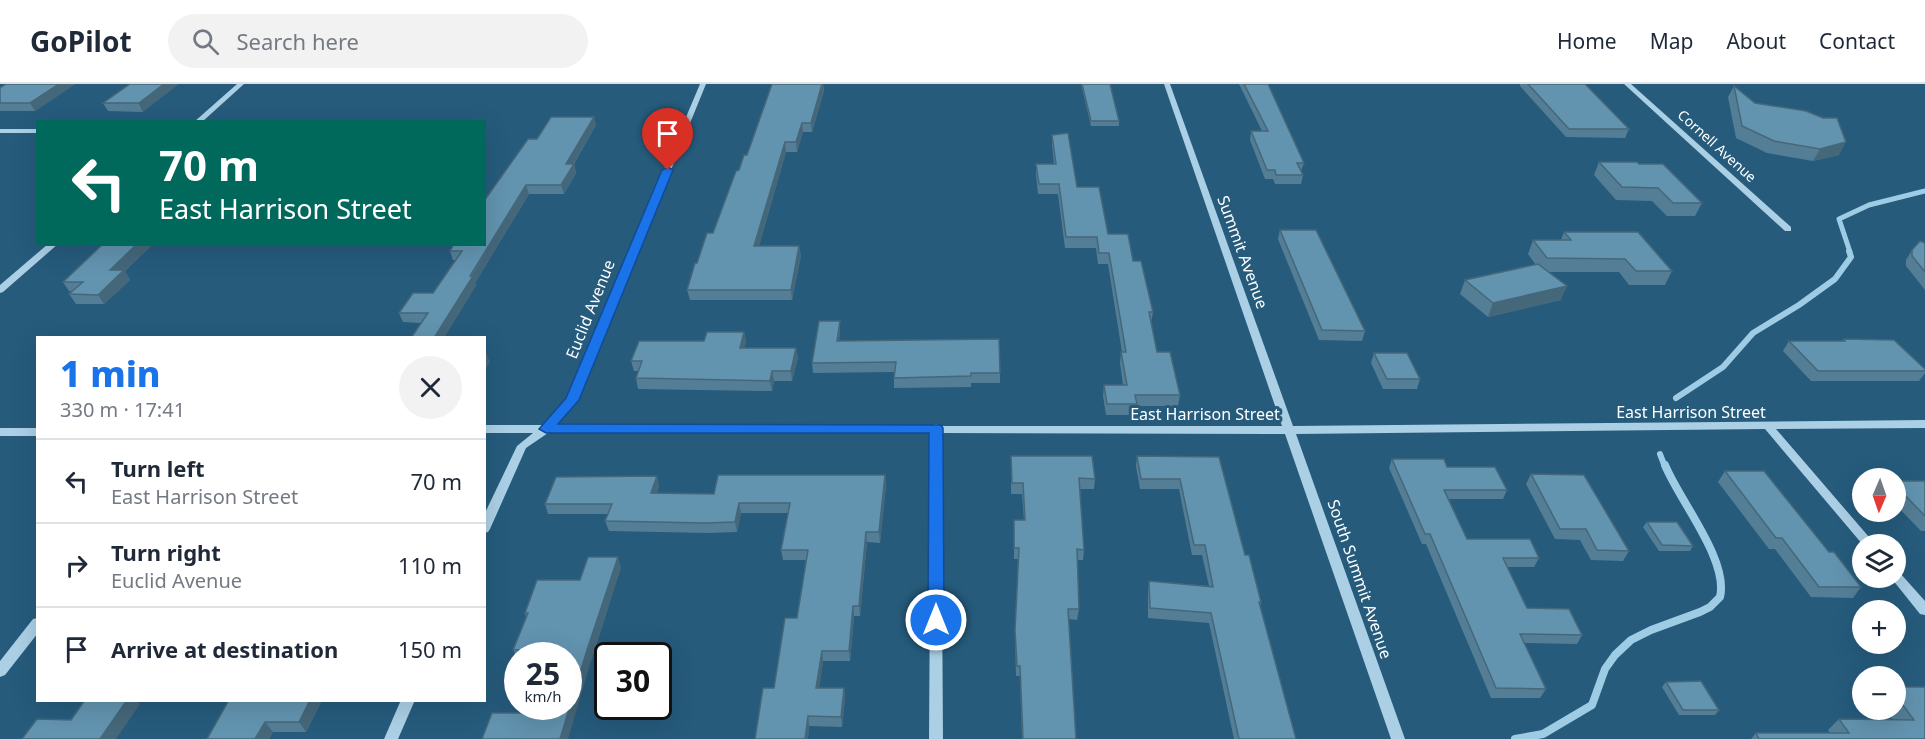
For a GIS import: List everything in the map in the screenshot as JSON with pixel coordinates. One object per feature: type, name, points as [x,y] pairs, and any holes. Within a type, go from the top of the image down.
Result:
[{"type":"street","points":[[199,120],[240,84]]},
{"type":"street","name":"Euclid Avenue","points":[[486,525],[522,446],[546,429],[572,400],[703,84]]},
{"type":"street","name":"Summit Avenue","points":[[1167,84],[1291,430]]},
{"type":"street","name":"Cornell Avenue","points":[[1628,84],[1788,229]]},
{"type":"street","points":[[0,131],[36,131]]},
{"type":"street","points":[[0,290],[52,246]]},
{"type":"street","name":"East Harrison Street","points":[[486,429],[1291,430],[1925,424]]},
{"type":"street","points":[[1768,426],[1860,534]]},
{"type":"street","points":[[936,428],[936,739]]},
{"type":"street","name":"South Summit Avenue","points":[[1291,430],[1398,739]]},
{"type":"street","points":[[0,432],[36,432]]},
{"type":"street","points":[[1906,588],[1925,610]]},
{"type":"street","points":[[0,671],[36,626]]},
{"type":"street","points":[[391,739],[407,702]]},
{"type":"building","points":[[6,84],[59,84],[30,103],[0,103],[0,88]]},
{"type":"building","points":[[130,84],[164,84],[139,103],[103,103]]},
{"type":"building","points":[[772,84],[822,84],[811,123],[802,123],[796,142],[785,142],[754,246],[799,246],[791,290],[687,290],[707,233],[713,233],[736,171],[739,170],[744,155],[747,155]]},
{"type":"building","points":[[1082,84],[1110,84],[1119,121],[1091,121]]},
{"type":"building","points":[[1244,84],[1268,84],[1304,163],[1297,163],[1303,175],[1276,175],[1275,170],[1267,170],[1251,131],[1268,131]]},
{"type":"building","points":[[1528,84],[1585,84],[1629,129],[1569,129]]},
{"type":"building","points":[[1734,86],[1755,103],[1806,111],[1823,118],[1837,118],[1846,142],[1820,149],[1774,141],[1742,126]]},
{"type":"building","points":[[551,117],[594,117],[566,164],[574,164],[561,185],[526,185],[435,336],[412,336],[428,313],[399,313],[413,293],[433,293],[462,251],[450,251],[453,246],[486,246],[486,198],[528,139],[537,139]]},
{"type":"building","points":[[1068,133],[1077,187],[1099,187],[1108,234],[1128,234],[1133,261],[1141,261],[1153,312],[1149,312],[1157,352],[1170,352],[1180,395],[1135,395],[1137,404],[1107,404],[1104,385],[1127,385],[1121,352],[1126,352],[1109,253],[1099,253],[1097,237],[1066,237],[1059,184],[1039,184],[1036,164],[1056,164],[1052,135]]},
{"type":"building","points":[[1599,162],[1663,164],[1702,203],[1673,203],[1658,188],[1622,187]]},
{"type":"building","points":[[1280,230],[1316,230],[1365,331],[1322,330]]},
{"type":"building","points":[[1564,232],[1638,232],[1672,271],[1636,271],[1625,259],[1547,258],[1533,240],[1571,240]]},
{"type":"building","points":[[1920,241],[1925,243],[1925,272],[1912,256],[1912,250]]},
{"type":"building","points":[[101,246],[135,246],[110,270],[124,270],[98,295],[69,294],[83,282],[63,282]]},
{"type":"building","points":[[1538,264],[1567,286],[1493,303],[1465,280]]},
{"type":"building","points":[[819,321],[840,321],[837,341],[999,339],[1000,373],[894,378],[896,362],[812,363]]},
{"type":"building","points":[[707,332],[744,332],[740,348],[796,348],[791,371],[772,371],[770,381],[636,378],[642,361],[631,361],[639,341],[704,341]]},
{"type":"building","points":[[1844,339],[1894,340],[1925,371],[1818,371],[1789,341],[1845,341]]},
{"type":"building","points":[[1374,353],[1407,353],[1420,379],[1387,379]]},
{"type":"building","points":[[1011,456],[1092,456],[1095,479],[1079,478],[1084,550],[1077,549],[1079,609],[1068,609],[1076,739],[1023,739],[1020,666],[1017,666],[1015,630],[1019,548],[1014,548],[1014,520],[1025,520],[1023,483],[1012,483]]},
{"type":"building","points":[[1137,456],[1219,457],[1245,555],[1249,555],[1261,602],[1259,602],[1296,739],[1239,739],[1211,613],[1150,608],[1149,581],[1213,587],[1205,545],[1194,545],[1180,479],[1141,479]]},
{"type":"building","points":[[1392,459],[1444,459],[1447,467],[1495,467],[1507,490],[1444,490],[1467,539],[1530,539],[1539,558],[1503,558],[1527,608],[1569,609],[1582,635],[1520,634],[1546,689],[1496,688],[1430,534],[1425,534]]},
{"type":"building","points":[[1725,471],[1764,471],[1829,552],[1834,552],[1852,575],[1852,587],[1819,587],[1782,538],[1776,538]]},
{"type":"building","points":[[1531,474],[1584,475],[1629,551],[1597,550],[1586,529],[1560,529]]},
{"type":"building","points":[[718,475],[885,475],[879,532],[866,532],[859,606],[853,606],[849,651],[822,651],[816,688],[844,688],[841,717],[808,716],[805,739],[755,739],[763,688],[774,688],[785,618],[797,618],[808,550],[781,550],[790,503],[739,503],[735,522],[705,523],[605,521],[612,504],[545,504],[556,477],[657,476],[651,493],[714,494]]},
{"type":"building","points":[[1906,481],[1925,481],[1925,516],[1906,496]]},
{"type":"building","points":[[1647,522],[1677,522],[1693,546],[1662,545]]},
{"type":"building","points":[[588,557],[618,557],[582,666],[582,642],[516,642],[528,613],[525,613],[537,580],[580,580]]},
{"type":"building","points":[[1701,681],[1719,710],[1683,710],[1666,682]]},
{"type":"building","points":[[1906,687],[1925,687],[1925,739],[1759,739],[1756,733],[1849,733],[1839,719],[1914,720],[1906,709]]},
{"type":"building","points":[[84,702],[126,702],[100,739],[22,739],[37,719],[71,720]]},
{"type":"building","points":[[228,702],[309,702],[299,722],[265,722],[255,739],[207,739]]},
{"type":"building","points":[[492,713],[504,713],[504,720],[566,720],[560,739],[482,739]]},
{"type":"waterway","points":[[1850,252],[1839,219],[1869,205],[1925,191]]},
{"type":"waterway","points":[[1676,398],[1723,367],[1753,333],[1799,305],[1835,279],[1851,257],[1849,251]]},
{"type":"waterway","points":[[1660,454],[1665,467]]},
{"type":"waterway","points":[[1515,739],[1543,734],[1592,705],[1605,669],[1615,655],[1631,640],[1700,612],[1710,607],[1720,597],[1721,582],[1710,548],[1665,465]]},
{"type":"route","points":[[668,170],[572,400],[546,429],[936,428],[936,620]]}]
